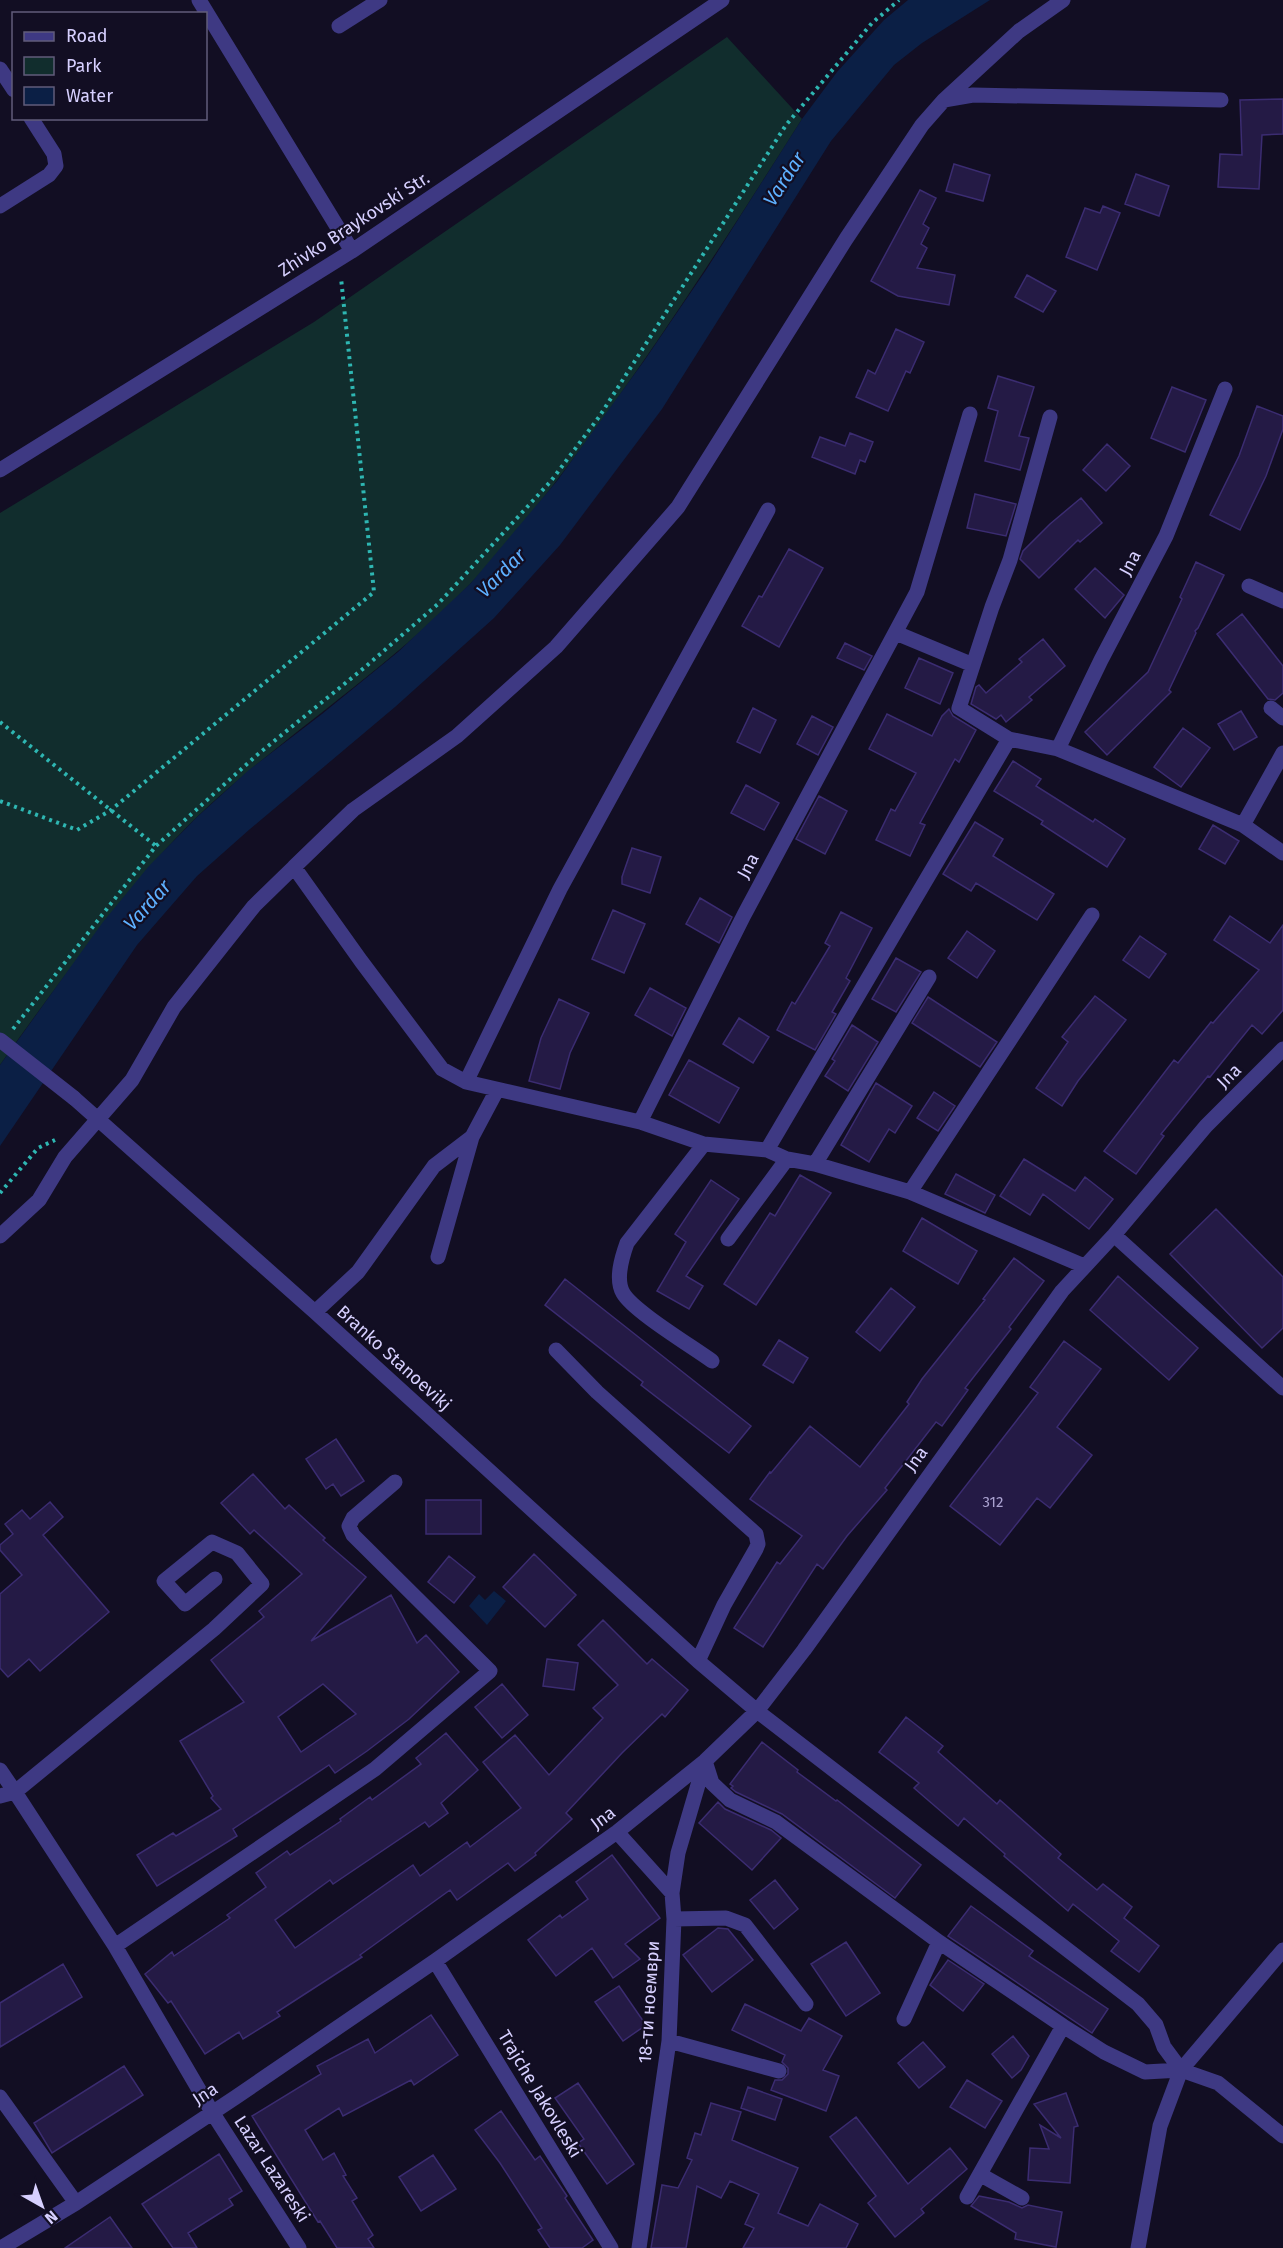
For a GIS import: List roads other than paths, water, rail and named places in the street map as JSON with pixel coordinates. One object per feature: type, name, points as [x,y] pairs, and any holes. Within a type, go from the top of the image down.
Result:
[{"type":"street","points":[[339,26],[380,0]]},
{"type":"street","name":"Zhivko Braykovski Str.","points":[[0,470],[346,255],[722,0]]},
{"type":"street","points":[[0,1236],[39,1200],[65,1157],[132,1080],[174,1007],[254,906],[353,810],[457,736],[556,647],[678,507],[846,239],[922,125],[944,100],[1019,31],[1064,0]]},
{"type":"street","points":[[207,14],[346,255]]},
{"type":"street","points":[[0,69],[12,87]]},
{"type":"street","points":[[944,100],[973,95],[1221,100]]},
{"type":"street","points":[[0,206],[49,176],[56,166],[54,154],[32,120]]},
{"type":"street","name":"Jna","points":[[1058,749],[1101,660],[1166,536],[1225,389]]},
{"type":"street","name":"Jna","points":[[640,1122],[750,905],[917,592],[970,414]]},
{"type":"street","points":[[1050,417],[1010,560],[959,708],[1008,739],[1058,749],[1243,825],[1283,853]]},
{"type":"street","points":[[466,1082],[560,889],[768,510]]},
{"type":"street","points":[[1249,586],[1283,601]]},
{"type":"street","points":[[896,633],[973,665]]},
{"type":"street","points":[[767,1150],[1008,739]]},
{"type":"street","points":[[1243,825],[1283,753]]},
{"type":"street","points":[[294,867],[442,1069],[466,1082],[640,1122],[704,1144],[767,1150],[787,1159],[816,1164],[910,1192],[1084,1266]]},
{"type":"street","points":[[910,1192],[1092,915]]},
{"type":"street","points":[[816,1164],[929,977]]},
{"type":"street","name":"Branko Stanoevikj","points":[[0,1040],[99,1119],[757,1712],[1138,2004],[1156,2025],[1164,2047],[1181,2070]]},
{"type":"street","name":"Jna","points":[[1,2248],[76,2203],[435,1961],[617,1832],[705,1761],[757,1712],[1062,1292],[1114,1235],[1206,1126],[1283,1049]]},
{"type":"street","points":[[438,1257],[472,1137],[497,1090]]},
{"type":"street","points":[[315,1312],[358,1272],[434,1166],[472,1137]]},
{"type":"street","points":[[704,1144],[627,1243],[622,1258],[620,1281],[623,1293],[646,1314],[712,1360]]},
{"type":"street","points":[[728,1239],[787,1159]]},
{"type":"street","points":[[1114,1235],[1283,1388]]},
{"type":"street","points":[[556,1350],[597,1392],[756,1534],[758,1544],[756,1549],[724,1605],[698,1661]]},
{"type":"street","points":[[115,1946],[375,1769],[490,1671],[353,1535],[350,1526],[353,1518],[395,1482]]},
{"type":"street","points":[[7,1794],[214,1629],[262,1584],[237,1553],[212,1542],[164,1581],[185,1604],[215,1579]]},
{"type":"street","points":[[705,1761],[712,1783],[730,1800],[776,1822],[939,1942],[1063,2026],[1104,2052],[1145,2072],[1181,2070],[1218,2083],[1283,2136]]},
{"type":"street","name":"18-ти ноември","points":[[639,2248],[669,2042],[674,1919],[672,1893],[678,1853],[705,1761]]},
{"type":"street","name":"Lazar Lazareski","points":[[0,1770],[7,1794],[115,1946],[212,2112],[299,2248]]},
{"type":"street","points":[[617,1832],[672,1893]]},
{"type":"street","points":[[674,1919],[726,1918],[745,1925],[806,2004]]},
{"type":"street","points":[[904,2019],[939,1942]]},
{"type":"street","points":[[1138,2248],[1160,2126],[1181,2070],[1283,1950]]},
{"type":"street","name":"Trajche Jakovleski","points":[[435,1961],[611,2248]]},
{"type":"street","points":[[968,2197],[1063,2026]]},
{"type":"street","points":[[669,2042],[779,2071]]},
{"type":"street","points":[[0,2097],[76,2203]]},
{"type":"street","points":[[981,2175],[1022,2198]]},
{"type":"water","name":"Vardar","points":[[908,0],[990,0],[922,43],[894,65],[831,141],[662,409],[560,545],[494,618],[395,707],[197,876],[137,945],[0,1146],[0,1065],[103,922],[149,866],[197,817],[249,770],[398,652],[471,583],[557,481],[644,361],[706,270],[802,119],[837,72],[884,20]]},
{"type":"water","points":[[494,1591],[506,1601],[487,1625],[469,1606],[479,1594],[485,1600]]}]
